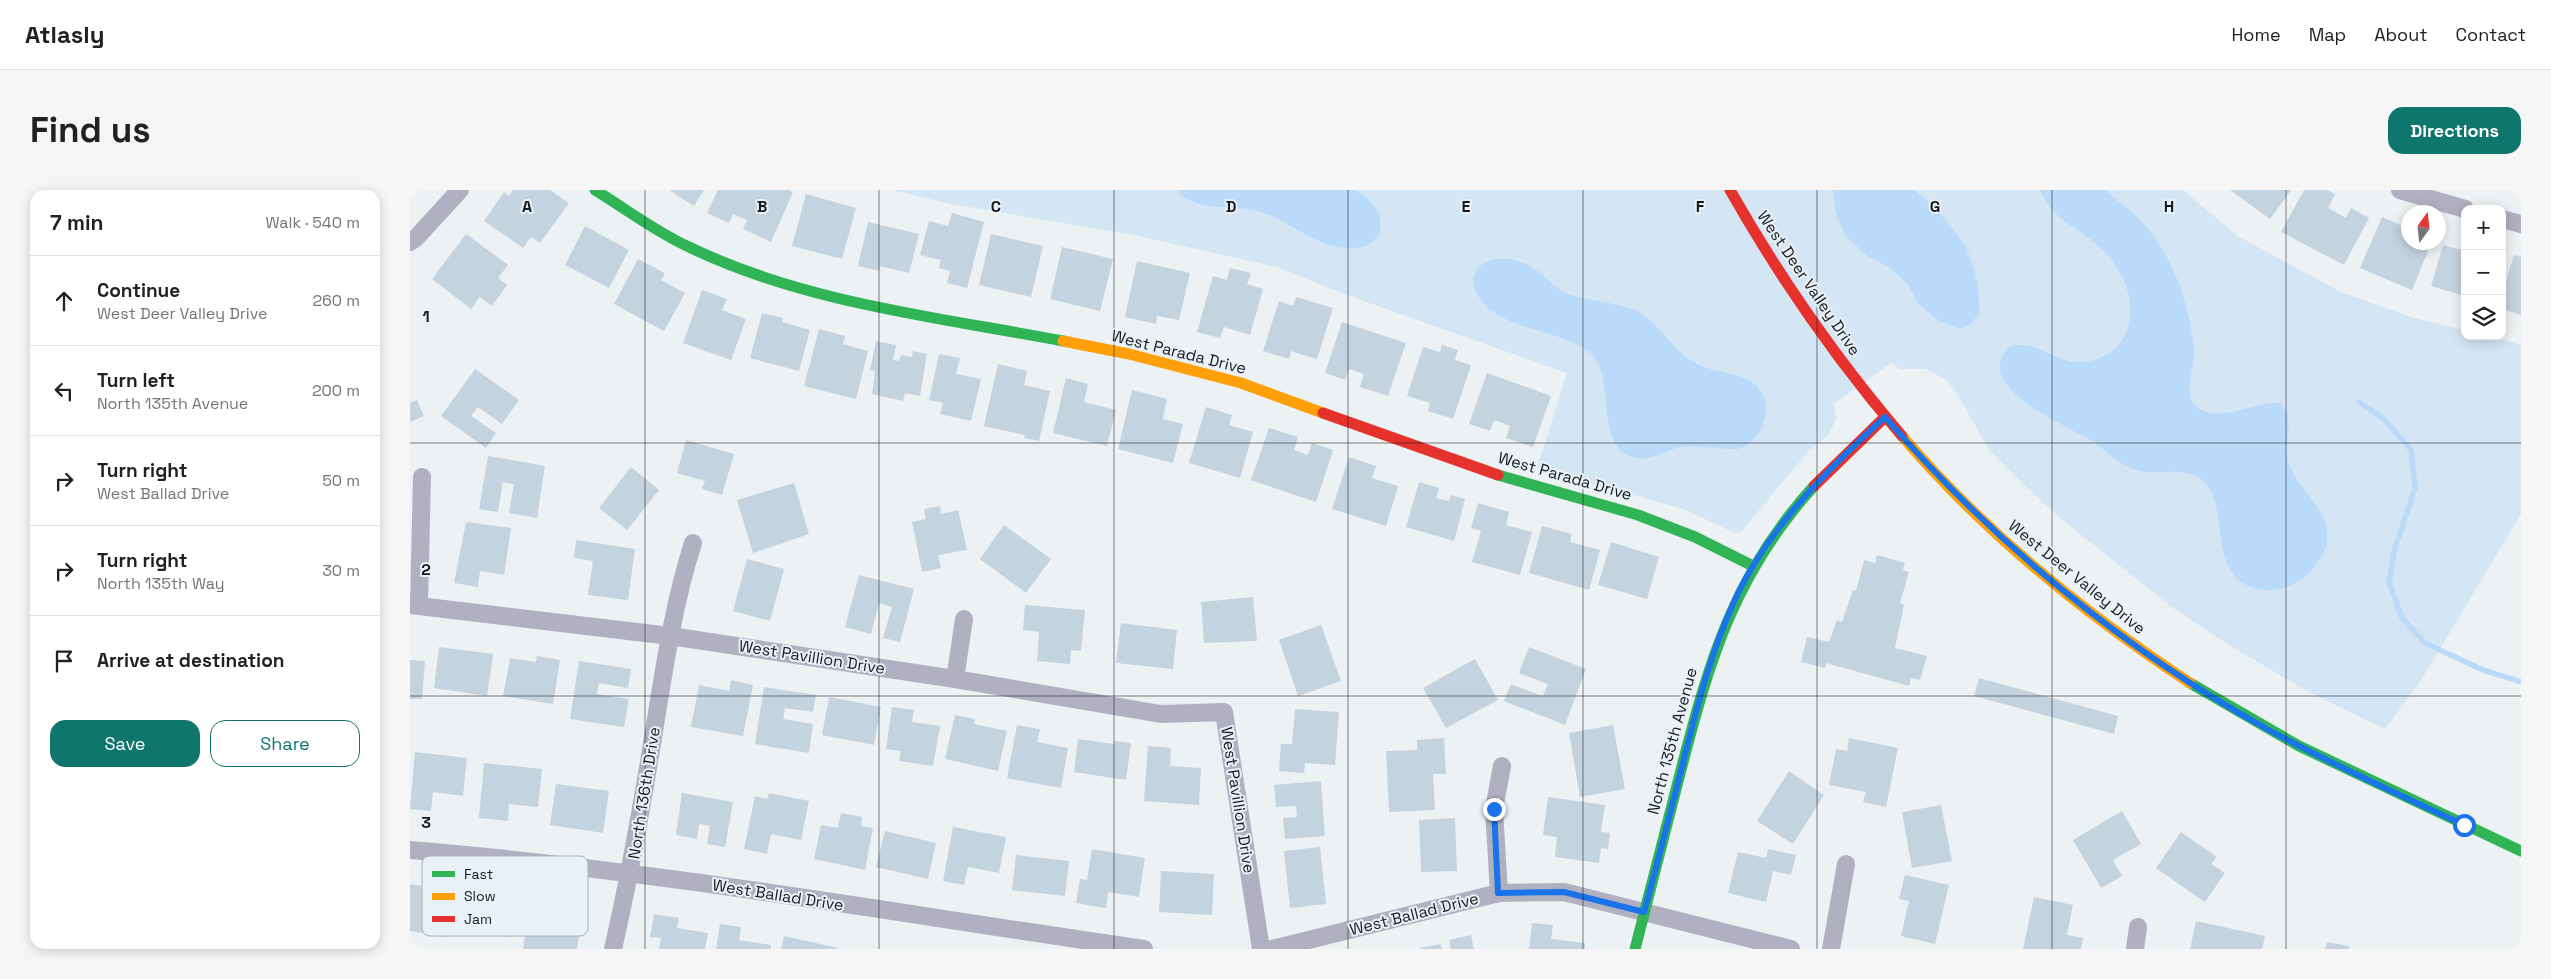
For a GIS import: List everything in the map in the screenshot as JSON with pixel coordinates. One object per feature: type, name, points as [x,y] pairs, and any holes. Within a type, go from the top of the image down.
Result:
[{"type":"street","points":[[410,242],[416,238],[460,190]]},
{"type":"street","name":"West Parada Drive","points":[[595,190],[688,247],[773,281],[832,297],[1129,354],[1241,383],[1506,478],[1638,515],[1695,537],[1753,566]]},
{"type":"street","name":"West Deer Valley Drive","points":[[1730,190],[1803,308],[1885,417],[2006,542],[2069,595],[2154,660],[2267,729],[2322,758],[2521,851]]},
{"type":"street","points":[[2400,190],[2461,208]]},
{"type":"street","points":[[2506,220],[2521,224]]},
{"type":"street","name":"North 135th Avenue","points":[[1635,949],[1710,663],[1733,602],[1753,566],[1786,519],[1859,441],[1885,417]]},
{"type":"street","points":[[415,605],[422,477]]},
{"type":"street","points":[[670,636],[682,576],[693,543]]},
{"type":"street","name":"West Pavillion Drive","points":[[415,605],[670,636],[955,679],[1161,714],[1224,712],[1261,949]]},
{"type":"street","points":[[955,679],[964,619]]},
{"type":"street","name":"North 136th Drive","points":[[614,949],[631,872],[670,636]]},
{"type":"street","points":[[1498,893],[1494,809],[1502,766]]},
{"type":"street","name":"West Ballad Drive","points":[[410,850],[479,856]]},
{"type":"street","points":[[1831,949],[1846,864]]},
{"type":"street","name":"West Ballad Drive","points":[[588,867],[631,872],[1144,949]]},
{"type":"street","name":"West Ballad Drive","points":[[1272,949],[1498,893],[1564,892],[1791,949]]},
{"type":"street","points":[[2135,949],[2138,927]]},
{"type":"shaded area","points":[[892,190],[2183,190],[2236,235],[2341,292],[2414,318],[2461,329],[2461,340],[2504,340],[2521,345],[2521,514],[2420,682],[2385,729],[2307,691],[2229,645],[2173,608],[2060,518],[2023,484],[1990,451],[1954,389],[1945,379],[1926,369],[1900,369],[1891,363],[1834,404],[1836,419],[1829,434],[1806,454],[1741,532],[1735,533],[1683,509],[1537,468],[1567,373],[1344,294],[1277,267],[1129,234],[951,204]]},
{"type":"water","points":[[1177,190],[1354,190],[1374,206],[1379,215],[1381,225],[1379,234],[1373,241],[1363,246],[1337,247],[1315,239],[1283,221],[1261,212],[1205,205],[1194,202]]},
{"type":"water","points":[[1833,190],[1914,190],[1934,206],[1966,246],[1977,279],[1980,312],[1971,324],[1960,329],[1939,321],[1918,304],[1908,284],[1887,266],[1867,256],[1845,235],[1836,213]]},
{"type":"water","points":[[2040,190],[2104,190],[2138,218],[2151,233],[2173,269],[2187,308],[2194,349],[2190,396],[2192,402],[2197,407],[2217,414],[2271,403],[2281,403],[2288,417],[2288,461],[2293,473],[2324,519],[2327,531],[2327,544],[2321,557],[2312,570],[2301,580],[2283,588],[2264,590],[2251,587],[2236,578],[2228,565],[2223,549],[2214,498],[2207,485],[2188,473],[2143,472],[2130,468],[2092,441],[2044,415],[2011,389],[2001,375],[2001,361],[2011,346],[2022,345],[2032,347],[2069,361],[2090,361],[2103,357],[2119,345],[2128,327],[2130,302],[2123,278],[2117,267],[2100,247],[2055,213],[2044,199]]},
{"type":"water","points":[[1510,259],[1523,262],[1532,267],[1564,292],[1583,298],[1624,306],[1641,313],[1682,353],[1697,364],[1747,379],[1760,390],[1766,407],[1763,424],[1759,433],[1753,440],[1738,449],[1688,446],[1650,457],[1637,458],[1630,456],[1619,448],[1612,436],[1608,422],[1602,375],[1597,361],[1588,351],[1574,343],[1504,318],[1489,309],[1479,297],[1473,280],[1478,269],[1491,260]]},
{"type":"building","points":[[513,190],[550,190],[569,203],[540,243],[531,237],[523,248],[484,221],[504,192],[509,196]]},
{"type":"building","points":[[669,190],[704,190],[694,206]]},
{"type":"building","points":[[718,190],[788,190],[793,192],[771,242],[743,229],[747,220],[733,214],[729,223],[707,213]]},
{"type":"building","points":[[2230,190],[2291,190],[2270,219]]},
{"type":"building","points":[[2304,190],[2327,190],[2335,194],[2328,208],[2346,218],[2351,208],[2369,218],[2344,265],[2281,232]]},
{"type":"building","points":[[806,194],[856,208],[842,259],[792,246]]},
{"type":"building","points":[[952,213],[984,222],[967,288],[947,283],[950,271],[939,268],[941,260],[920,255],[929,221],[948,226]]},
{"type":"building","points":[[2382,217],[2401,225],[2401,250],[2428,250],[2412,290],[2360,268]]},
{"type":"building","points":[[868,222],[919,234],[909,273],[880,266],[879,271],[858,266]]},
{"type":"building","points":[[585,226],[629,250],[609,288],[565,265]]},
{"type":"building","points":[[466,234],[508,265],[498,278],[507,285],[492,306],[480,297],[471,309],[432,279]]},
{"type":"building","points":[[991,234],[1043,246],[1031,297],[979,285]]},
{"type":"building","points":[[2446,246],[2461,250],[2461,295],[2431,286],[2442,250],[2446,250]]},
{"type":"building","points":[[1062,247],[1113,259],[1100,311],[1050,299]]},
{"type":"building","points":[[2514,255],[2521,257],[2521,315],[2506,310],[2506,282]]},
{"type":"building","points":[[638,259],[665,273],[661,280],[685,293],[664,331],[614,304]]},
{"type":"building","points":[[1137,261],[1190,273],[1179,320],[1157,316],[1156,324],[1125,317]]},
{"type":"building","points":[[1230,268],[1251,273],[1247,284],[1263,289],[1250,335],[1224,327],[1220,338],[1197,332],[1213,276],[1227,280]]},
{"type":"building","points":[[702,290],[727,299],[722,310],[746,319],[731,360],[683,343]]},
{"type":"building","points":[[1296,297],[1333,308],[1317,359],[1291,351],[1289,359],[1263,351],[1279,301],[1293,306]]},
{"type":"building","points":[[762,313],[783,318],[782,322],[810,330],[799,371],[750,358]]},
{"type":"building","points":[[1342,322],[1406,343],[1388,396],[1360,387],[1364,374],[1349,369],[1345,380],[1325,373]]},
{"type":"building","points":[[819,329],[845,336],[843,344],[868,351],[856,399],[804,386]]},
{"type":"building","points":[[876,341],[896,345],[893,360],[899,361],[901,355],[912,357],[913,351],[927,354],[920,396],[905,393],[903,401],[872,394],[875,371],[870,370]]},
{"type":"building","points":[[1442,345],[1458,350],[1455,360],[1471,365],[1453,419],[1428,411],[1430,403],[1407,396],[1423,347],[1440,352]]},
{"type":"building","points":[[939,354],[960,358],[956,374],[981,379],[971,421],[940,414],[943,403],[929,400]]},
{"type":"building","points":[[998,364],[1027,371],[1024,385],[1050,391],[1039,441],[1024,438],[1025,435],[984,426]]},
{"type":"building","points":[[475,369],[519,400],[502,424],[478,407],[471,416],[496,433],[486,448],[441,416]]},
{"type":"building","points":[[1487,373],[1551,396],[1533,447],[1506,438],[1510,426],[1494,420],[1490,431],[1469,424]]},
{"type":"building","points":[[1066,378],[1088,384],[1084,402],[1116,410],[1107,446],[1053,433]]},
{"type":"building","points":[[1132,390],[1167,399],[1163,419],[1183,424],[1173,463],[1118,449]]},
{"type":"building","points":[[417,400],[424,416],[410,422],[410,403]]},
{"type":"building","points":[[1206,407],[1232,415],[1229,425],[1253,432],[1240,478],[1189,463]]},
{"type":"building","points":[[1269,428],[1298,437],[1294,450],[1308,455],[1312,443],[1333,450],[1316,502],[1251,480]]},
{"type":"building","points":[[686,440],[734,454],[722,495],[702,489],[705,481],[677,473]]},
{"type":"building","points":[[488,456],[545,466],[537,518],[509,513],[514,484],[503,482],[498,512],[479,509]]},
{"type":"building","points":[[1349,457],[1376,466],[1372,478],[1398,486],[1386,526],[1332,509]]},
{"type":"building","points":[[631,467],[659,490],[627,530],[599,508]]},
{"type":"building","points":[[1419,482],[1439,488],[1436,498],[1449,501],[1451,495],[1465,499],[1454,541],[1406,527]]},
{"type":"building","points":[[794,483],[809,534],[753,553],[737,500]]},
{"type":"building","points":[[1478,503],[1509,512],[1506,525],[1532,532],[1520,575],[1472,562],[1481,531],[1471,528]]},
{"type":"building","points":[[940,506],[941,514],[958,510],[967,550],[938,555],[941,568],[922,572],[912,522],[926,519],[924,509]]},
{"type":"building","points":[[466,522],[511,528],[504,575],[480,571],[478,587],[454,583]]},
{"type":"building","points":[[1004,525],[1051,559],[1026,593],[980,559]]},
{"type":"building","points":[[1542,526],[1572,534],[1570,542],[1600,550],[1589,590],[1529,573]]},
{"type":"building","points":[[576,540],[635,549],[628,600],[588,595],[593,561],[574,558]]},
{"type":"building","points":[[1611,542],[1659,557],[1647,599],[1598,585]]},
{"type":"building","points":[[1877,555],[1905,563],[1903,570],[1909,572],[1900,603],[1904,605],[1895,648],[1927,656],[1920,680],[1911,678],[1909,686],[1826,663],[1825,668],[1801,662],[1807,637],[1829,642],[1837,620],[1842,622],[1853,590],[1856,591],[1864,560],[1875,563]]},
{"type":"building","points":[[747,559],[784,569],[770,621],[733,611]]},
{"type":"building","points":[[859,575],[914,589],[900,642],[883,638],[892,607],[879,603],[871,634],[845,627]]},
{"type":"building","points":[[1253,597],[1257,641],[1204,643],[1201,602]]},
{"type":"building","points":[[1025,605],[1085,610],[1081,651],[1071,650],[1070,664],[1037,661],[1039,632],[1023,630]]},
{"type":"building","points":[[1121,623],[1177,630],[1173,669],[1116,663]]},
{"type":"building","points":[[1321,625],[1341,681],[1298,696],[1279,640]]},
{"type":"building","points":[[439,647],[493,654],[487,696],[434,688]]},
{"type":"building","points":[[1529,647],[1586,669],[1565,725],[1504,701],[1511,684],[1543,696],[1548,684],[1519,673]]},
{"type":"building","points":[[537,656],[560,660],[553,704],[503,696],[510,658],[536,662]]},
{"type":"building","points":[[1475,659],[1498,700],[1446,728],[1423,688]]},
{"type":"building","points":[[410,660],[425,661],[422,699],[410,699]]},
{"type":"building","points":[[579,661],[631,669],[628,688],[599,683],[597,694],[629,699],[624,727],[570,719]]},
{"type":"building","points":[[1979,678],[2118,716],[2114,734],[1974,696]]},
{"type":"building","points":[[731,680],[753,685],[743,736],[691,727],[699,685],[729,691]]},
{"type":"building","points":[[764,687],[816,695],[813,712],[785,708],[783,719],[813,724],[809,753],[755,744]]},
{"type":"building","points":[[829,697],[881,707],[874,745],[822,735]]},
{"type":"building","points":[[892,707],[914,710],[912,722],[940,726],[933,766],[899,761],[901,751],[886,749]]},
{"type":"building","points":[[1295,709],[1339,712],[1335,765],[1305,763],[1304,773],[1279,771],[1281,744],[1292,744]]},
{"type":"building","points":[[955,715],[975,719],[974,724],[1007,731],[998,771],[945,759]]},
{"type":"building","points":[[1017,725],[1040,729],[1037,742],[1068,748],[1061,788],[1007,778]]},
{"type":"building","points":[[1613,725],[1625,789],[1580,797],[1569,733]]},
{"type":"building","points":[[1444,738],[1446,774],[1433,774],[1435,810],[1389,812],[1386,751],[1417,750],[1417,740]]},
{"type":"building","points":[[1849,738],[1898,748],[1886,807],[1863,802],[1866,792],[1829,785],[1836,749],[1847,751]]},
{"type":"building","points":[[1078,739],[1114,744],[1114,741],[1131,743],[1126,780],[1074,772]]},
{"type":"building","points":[[1148,746],[1171,748],[1170,766],[1201,768],[1199,805],[1144,801]]},
{"type":"building","points":[[415,752],[467,758],[463,796],[433,792],[431,811],[410,809]]},
{"type":"building","points":[[484,763],[542,769],[538,807],[509,804],[508,821],[479,818]]},
{"type":"building","points":[[1789,771],[1824,795],[1793,844],[1757,821]]},
{"type":"building","points":[[1321,781],[1325,836],[1285,839],[1283,818],[1297,817],[1296,806],[1276,807],[1274,785]]},
{"type":"building","points":[[556,784],[609,791],[603,833],[550,825]]},
{"type":"building","points":[[682,793],[733,802],[725,847],[707,844],[710,826],[699,824],[697,839],[676,835]]},
{"type":"building","points":[[769,793],[809,801],[801,840],[771,834],[767,854],[744,849],[755,796],[767,799]]},
{"type":"building","points":[[1548,797],[1605,805],[1601,832],[1610,833],[1608,849],[1601,848],[1599,863],[1555,857],[1557,837],[1543,835]]},
{"type":"building","points":[[1941,805],[1952,861],[1912,868],[1902,812]]},
{"type":"building","points":[[2122,811],[2141,844],[2113,860],[2122,876],[2101,888],[2073,840]]},
{"type":"building","points":[[841,813],[862,817],[861,826],[873,828],[865,870],[814,859],[821,825],[838,828]]},
{"type":"building","points":[[1455,818],[1457,871],[1421,872],[1419,820]]},
{"type":"building","points":[[953,827],[1006,837],[999,873],[968,867],[964,885],[943,881]]},
{"type":"building","points":[[885,831],[936,843],[928,879],[876,867]]},
{"type":"building","points":[[2181,832],[2217,857],[2211,864],[2225,873],[2205,902],[2156,868]]},
{"type":"building","points":[[1320,847],[1326,904],[1290,908],[1284,851]]},
{"type":"building","points":[[1092,849],[1145,858],[1139,897],[1108,892],[1106,908],[1076,903],[1080,879],[1087,880]]},
{"type":"building","points":[[1768,849],[1796,855],[1791,875],[1773,871],[1766,902],[1728,893],[1738,852],[1766,858]]},
{"type":"building","points":[[1016,855],[1069,861],[1065,896],[1012,890]]},
{"type":"building","points":[[1161,871],[1214,874],[1212,915],[1159,912]]},
{"type":"building","points":[[1905,875],[1949,885],[1935,944],[1901,936],[1909,901],[1899,899]]},
{"type":"building","points":[[410,884],[422,886],[422,933],[410,931]]},
{"type":"building","points":[[2034,897],[2073,905],[2067,935],[2083,938],[2081,949],[2023,949]]},
{"type":"building","points":[[654,914],[679,918],[677,928],[708,933],[705,949],[659,949],[661,938],[650,937]]},
{"type":"building","points":[[2196,921],[2265,936],[2262,949],[2190,949]]},
{"type":"building","points":[[1532,923],[1553,925],[1551,939],[1585,943],[1585,949],[1529,949]]},
{"type":"building","points":[[720,924],[741,927],[739,940],[771,945],[771,949],[716,949]]},
{"type":"building","points":[[1471,935],[1474,949],[1451,949],[1449,940]]},
{"type":"building","points":[[525,936],[579,936],[577,949],[523,949]]},
{"type":"building","points":[[784,936],[838,948],[838,949],[781,949]]},
{"type":"building","points":[[2327,942],[2349,946],[2349,949],[2325,949]]},
{"type":"building","points":[[1441,944],[1442,949],[1420,949],[1420,948]]},
{"type":"waterway","points":[[2359,402],[2384,419],[2411,450],[2415,488],[2395,548],[2389,582],[2402,618],[2425,643],[2483,670],[2521,682]]},
{"type":"traffic: fast","points":[[595,190],[677,241],[733,266],[779,282],[872,306],[1063,341]]},
{"type":"traffic: fast","points":[[1498,475],[1638,515],[1695,537],[1753,566]]},
{"type":"traffic: fast","points":[[1635,949],[1692,729],[1715,654],[1745,585],[1764,551],[1814,486]]},
{"type":"traffic: fast","points":[[2190,683],[2299,746],[2521,851]]},
{"type":"traffic: slow","points":[[1063,341],[1129,354],[1241,383],[1323,413]]},
{"type":"traffic: slow","points":[[1902,436],[1967,505],[2037,570],[2112,629],[2190,683]]},
{"type":"traffic: jam","points":[[1730,190],[1769,255],[1810,317],[1854,377],[1902,436]]},
{"type":"traffic: jam","points":[[1323,413],[1498,475]]},
{"type":"traffic: jam","points":[[1814,486],[1885,417]]},
{"type":"route","points":[[1494,809],[1498,893],[1564,892],[1644,912],[1710,663],[1733,602],[1753,566],[1786,519],[1859,441],[1885,417],[1964,501],[2006,542],[2069,595],[2154,660],[2267,729],[2322,758],[2464,825]]}]
